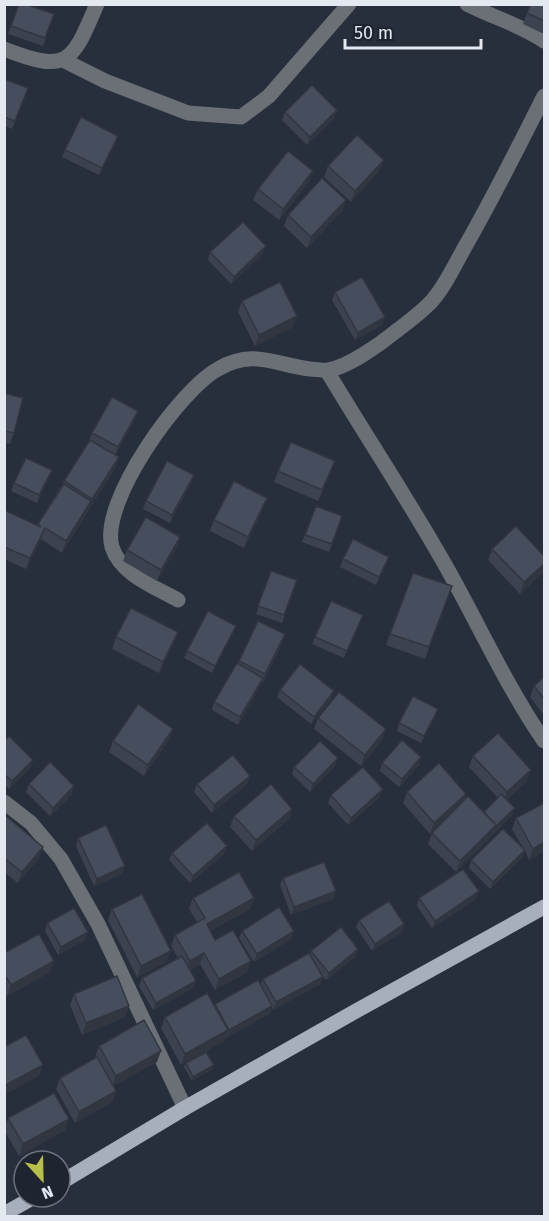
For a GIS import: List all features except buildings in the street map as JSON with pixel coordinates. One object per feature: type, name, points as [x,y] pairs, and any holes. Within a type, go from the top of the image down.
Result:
[{"type":"main road","points":[[72,1176],[185,1108],[454,956],[544,909]]},
{"type":"street","points":[[4,50],[48,63],[63,60],[73,53],[83,38],[97,4]]},
{"type":"street","points":[[63,60],[105,81],[188,113],[241,117],[269,96],[349,4]]},
{"type":"street","points":[[467,4],[497,19],[530,31],[544,41]]},
{"type":"street","points":[[178,600],[132,574],[121,562],[112,546],[115,510],[131,472],[165,422],[217,369],[243,359],[264,358],[327,371],[346,364],[394,333],[430,302],[448,277],[481,219],[544,96]]},
{"type":"street","points":[[327,371],[403,492],[449,571],[508,682],[544,741]]},
{"type":"street","points":[[4,801],[31,823],[61,859],[98,924],[185,1108]]}]
